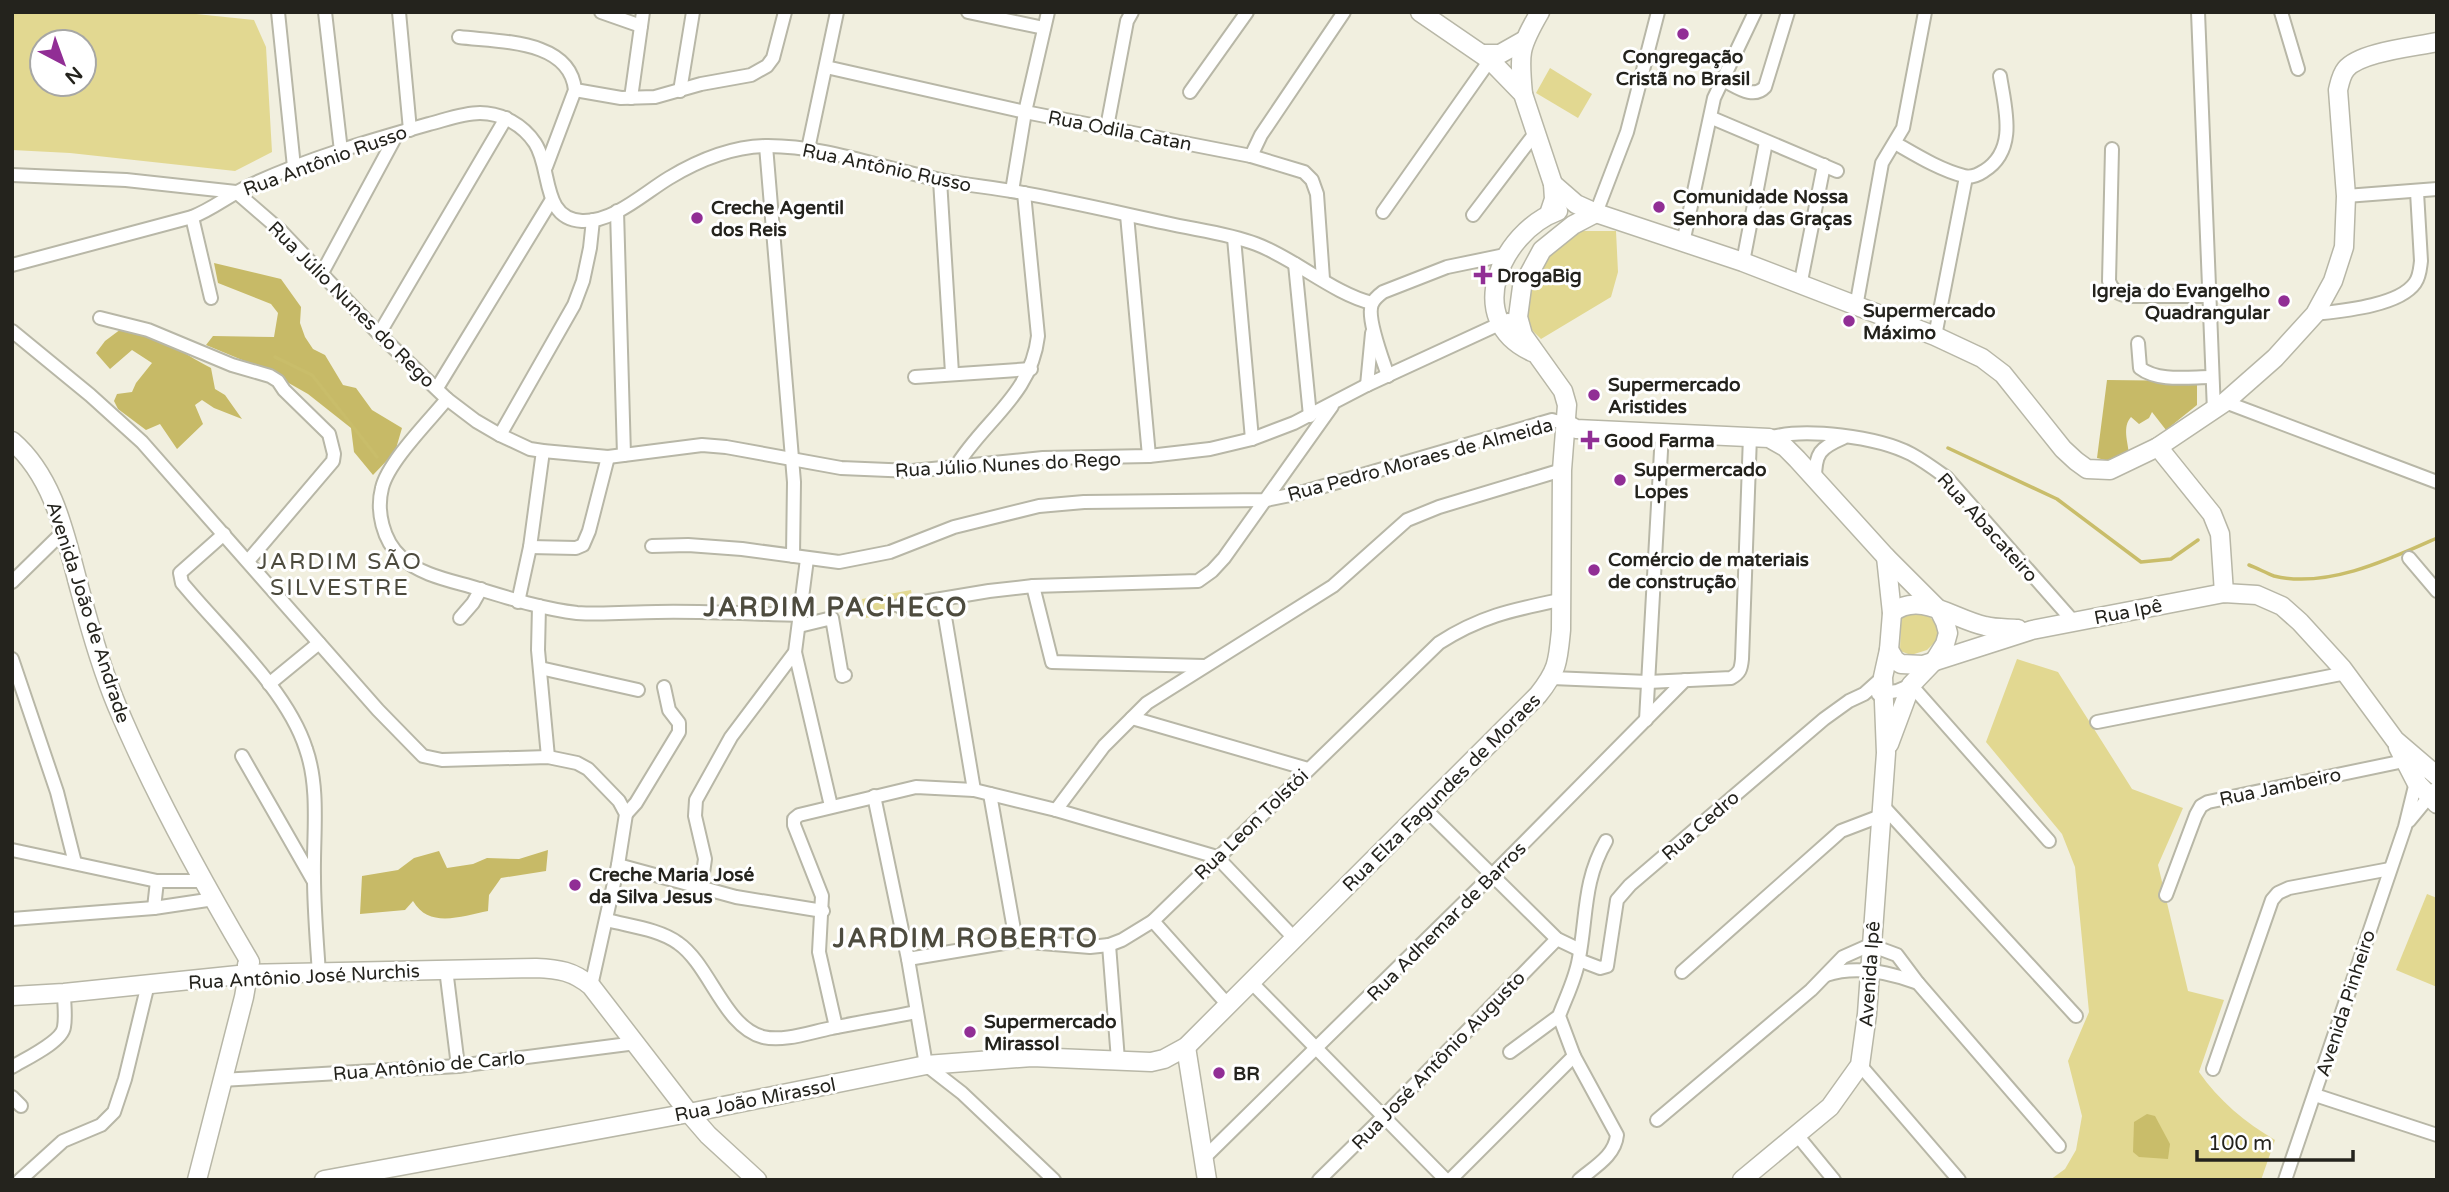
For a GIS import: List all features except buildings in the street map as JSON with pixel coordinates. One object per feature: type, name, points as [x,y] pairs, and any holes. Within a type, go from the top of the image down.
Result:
[{"type":"street","points":[[278,12],[294,167]]},
{"type":"street","points":[[325,12],[341,151]]},
{"type":"street","points":[[322,273],[403,132],[399,12]]},
{"type":"street","points":[[601,12],[641,26]]},
{"type":"street","points":[[631,98],[643,12]]},
{"type":"street","points":[[680,91],[693,12]]},
{"type":"street","points":[[575,90],[631,98],[655,97],[701,84],[751,75],[767,66],[773,58],[785,12]]},
{"type":"street","points":[[808,149],[837,12]]},
{"type":"street","points":[[968,12],[1044,28]]},
{"type":"street","points":[[955,468],[978,434],[1010,402],[1031,369],[1038,336],[1018,192],[1025,112],[1048,12]]},
{"type":"street","points":[[1190,92],[1247,12]]},
{"type":"street","points":[[1251,156],[1261,135],[1343,12]]},
{"type":"street","points":[[1420,12],[1487,57],[1523,94]]},
{"type":"street","points":[[1540,12],[1523,41],[1520,64],[1523,94],[1553,184],[1554,199],[1549,214]]},
{"type":"street","points":[[1518,317],[1522,288],[1542,250],[1573,225],[1596,213],[1627,132],[1658,12]]},
{"type":"street","points":[[1683,243],[1712,118],[1714,98],[1755,12]]},
{"type":"street","points":[[1723,80],[1751,93],[1761,92],[1768,80],[1788,12]]},
{"type":"street","points":[[1856,307],[1882,163],[1903,128],[1925,12]]},
{"type":"street","points":[[2198,12],[2211,377],[2219,407]]},
{"type":"street","points":[[2281,12],[2298,69]]},
{"type":"street","points":[[1107,127],[1127,15]]},
{"type":"street","points":[[459,37],[517,44],[549,53],[568,66],[575,90],[546,167]]},
{"type":"street","points":[[1384,212],[1487,57],[1507,52],[1523,41]]},
{"type":"street","points":[[1553,184],[1576,204],[1596,213],[1743,262],[1935,336],[1982,358],[2003,374],[2063,449],[2087,469],[2110,470],[2158,447],[2219,407],[2275,358],[2315,314],[2340,262],[2344,247],[2346,196],[2339,90],[2345,69],[2367,57],[2437,42]]},
{"type":"street","name":"Rua Odila Catan","points":[[826,67],[1025,112],[1251,156],[1304,172],[1312,180],[1317,194],[1323,279]]},
{"type":"street","points":[[1895,143],[1923,159],[1966,177],[1982,173],[1992,166],[2005,143],[2007,128],[2000,76]]},
{"type":"street","name":"Rua Antônio Russo","points":[[12,175],[126,180],[236,192],[294,167],[341,151],[468,114],[480,113],[506,118]]},
{"type":"street","points":[[379,334],[506,118],[522,128],[534,142],[546,167],[551,201],[437,388]]},
{"type":"street","points":[[1712,118],[1837,171]]},
{"type":"street","points":[[1474,215],[1536,132]]},
{"type":"street","points":[[1743,262],[1766,142]]},
{"type":"street","points":[[766,146],[794,482],[793,556]]},
{"type":"street","name":"Rua Antônio Russo","points":[[593,220],[617,211],[702,160],[736,150],[766,146],[808,149],[940,180],[1018,192],[1255,243],[1352,297],[1372,303]]},
{"type":"street","points":[[2112,149],[2109,242],[2111,287],[2127,296],[2208,296]]},
{"type":"street","points":[[1800,286],[1824,165]]},
{"type":"street","points":[[1935,336],[1966,177]]},
{"type":"street","points":[[940,180],[952,373]]},
{"type":"street","points":[[2346,196],[2437,189]]},
{"type":"street","points":[[12,265],[192,217],[211,209],[236,192]]},
{"type":"street","name":"Rua Júlio Nunes do Rego","points":[[236,192],[280,230],[379,334],[447,399],[499,435],[530,449],[543,451],[608,457],[702,445],[864,470],[933,471],[1043,458],[1149,456],[1210,449],[1252,439],[1310,416],[1499,323],[1518,317]]},
{"type":"street","points":[[2315,314],[2380,303],[2398,296],[2415,283],[2421,261],[2417,192]]},
{"type":"street","points":[[499,435],[575,304],[585,270],[593,220],[579,221],[569,217],[551,201]]},
{"type":"street","points":[[1499,323],[1493,301],[1506,255],[1524,234],[1549,214],[1576,204]]},
{"type":"street","points":[[617,211],[624,455]]},
{"type":"street","points":[[1127,215],[1149,456]]},
{"type":"street","points":[[192,217],[212,298]]},
{"type":"street","points":[[1234,238],[1252,439]]},
{"type":"street","points":[[1367,386],[1373,326],[1372,303],[1383,292],[1422,276],[1474,260],[1506,255]]},
{"type":"street","points":[[1295,264],[1310,416]]},
{"type":"street","name":"Rua Elza Fagundes de Moraes","points":[[1186,1047],[1538,695],[1552,677],[1559,653],[1562,470],[1567,405],[1563,391],[1523,335],[1518,317]]},
{"type":"street","points":[[100,318],[148,330],[232,365],[270,376],[329,434],[333,461],[248,561]]},
{"type":"street","name":"Rua Elza Fagundes de Moraes","points":[[1499,323],[1518,345],[1535,353]]},
{"type":"street","points":[[1373,326],[1388,376]]},
{"type":"street","points":[[12,331],[128,429],[225,534],[378,710],[427,758],[454,760],[548,757],[578,763],[589,769],[619,801],[626,814]]},
{"type":"street","points":[[2138,343],[2140,368],[2145,373],[2170,377],[2211,377]]},
{"type":"street","points":[[915,376],[1031,369]]},
{"type":"street","points":[[447,399],[392,467],[382,485],[379,502],[385,531],[392,548],[407,563],[432,575],[518,602],[579,613],[659,612],[800,620],[832,618],[842,676],[845,674]]},
{"type":"street","points":[[899,606],[1033,586],[1198,581],[1224,558],[1334,404]]},
{"type":"street","points":[[2219,407],[2437,482]]},
{"type":"street","name":"Rua Pedro Moraes de Almeida","points":[[652,546],[688,545],[839,562],[890,552],[954,527],[1039,506],[1084,502],[1266,499],[1346,482],[1552,420],[1567,424]]},
{"type":"street","points":[[1567,424],[1576,429],[1769,438],[1791,453],[1886,557],[1939,610],[1948,633],[1945,644],[1935,660],[1923,665],[1902,664],[1895,660],[1889,650],[1892,613],[1886,557]]},
{"type":"street","points":[[1646,720],[1662,433]]},
{"type":"street","name":"Rua Abacateiro","points":[[1769,438],[1803,433],[1847,437],[1909,453],[1947,478],[2073,621]]},
{"type":"street","points":[[1552,677],[1648,682],[1731,678],[1741,669],[1750,436]]},
{"type":"street","points":[[1815,479],[1815,463],[1819,452],[1825,446],[1847,437]]},
{"type":"street","name":"Avenida João de Andrade","points":[[12,441],[28,455],[42,475],[64,531],[90,628],[116,703],[154,787],[250,962],[247,965],[248,974]]},
{"type":"street","points":[[2158,447],[2213,514],[2220,534],[2224,593]]},
{"type":"street","points":[[518,602],[530,547],[543,451]]},
{"type":"street","points":[[530,547],[576,548],[583,545],[608,457]]},
{"type":"street","points":[[1056,810],[1104,746],[1132,718],[1166,690],[1333,586],[1407,520],[1439,507],[1562,470]]},
{"type":"street","points":[[12,582],[64,531]]},
{"type":"street","points":[[225,534],[180,573],[180,577],[188,590],[269,684],[297,727],[310,765],[313,788],[319,974]]},
{"type":"street","points":[[2409,558],[2437,591]]},
{"type":"street","points":[[807,559],[795,652],[831,806]]},
{"type":"street","points":[[1033,586],[1052,662],[1204,666]]},
{"type":"street","points":[[460,618],[481,589]]},
{"type":"street","name":"Rua Ipê","points":[[1935,660],[2032,630],[2073,621],[2224,593],[2257,595],[2282,606],[2346,673],[2408,758],[2416,782],[2434,795]]},
{"type":"street","points":[[942,599],[974,790]]},
{"type":"street","name":"Rua Leon Tolstói","points":[[908,959],[1016,941],[1090,947],[1109,945],[1122,940],[1153,921],[1439,643],[1465,626],[1486,617],[1560,600]]},
{"type":"street","points":[[1892,613],[1909,603],[1939,610]]},
{"type":"street","points":[[539,606],[540,668],[548,757]]},
{"type":"street","name":"Rua Ipê","points":[[1939,610],[1987,627],[2032,630]]},
{"type":"street","points":[[269,684],[319,643]]},
{"type":"street","name":"Avenida Ipê","points":[[1742,1180],[1830,1107],[1860,1065],[1883,810],[1886,753],[1883,686],[1889,650]]},
{"type":"street","points":[[701,887],[705,859],[695,810],[700,789],[731,737],[795,652]]},
{"type":"street","points":[[12,659],[57,792],[75,863]]},
{"type":"street","name":"Avenida Ipê","points":[[1886,753],[1911,685],[1935,660]]},
{"type":"street","points":[[540,668],[638,690]]},
{"type":"street","points":[[2097,722],[2346,673]]},
{"type":"street","name":"Rua Adhemar de Barros","points":[[1203,1159],[1316,1050],[1685,680]]},
{"type":"street","points":[[1911,685],[2049,841]]},
{"type":"street","name":"Rua Cedro","points":[[1579,955],[1601,968],[1607,966],[1617,900],[1824,719],[1849,701],[1883,686],[1911,685]]},
{"type":"street","points":[[664,687],[669,710],[678,723],[679,732],[636,803],[626,814],[607,920],[591,986],[689,1113],[708,1135],[757,1180]]},
{"type":"street","points":[[12,706],[25,698]]},
{"type":"street","points":[[1132,718],[1308,769]]},
{"type":"street","points":[[242,756],[314,882]]},
{"type":"street","points":[[2408,758],[2434,771]]},
{"type":"street","name":"Rua Jambeiro","points":[[2166,895],[2196,815],[2201,806],[2208,802],[2408,758]]},
{"type":"street","points":[[2416,782],[2434,771]]},
{"type":"street","name":"Avenida Pinheiro","points":[[2285,1180],[2404,827],[2416,782]]},
{"type":"street","points":[[836,1027],[819,952],[822,896],[793,822],[799,815],[916,787],[974,790],[1056,810],[1217,857],[1295,939]]},
{"type":"street","points":[[990,794],[1016,941]]},
{"type":"street","name":"Avenida Pinheiro","points":[[2404,827],[2434,795]]},
{"type":"street","points":[[871,797],[908,959],[926,1065],[962,1093],[1054,1180]]},
{"type":"street","points":[[1424,808],[1557,939],[1579,955]]},
{"type":"street","points":[[1682,972],[1841,831],[1883,810],[2076,1016]]},
{"type":"street","points":[[1510,1052],[1559,1016],[1579,955],[1587,886],[1592,868],[1606,841]]},
{"type":"street","points":[[12,850],[163,881],[205,881]]},
{"type":"street","points":[[154,908],[163,881],[194,863]]},
{"type":"street","points":[[618,865],[749,900],[823,911]]},
{"type":"street","points":[[2213,1069],[2272,900],[2278,893],[2289,888],[2390,869]]},
{"type":"street","points":[[12,919],[154,908],[215,899]]},
{"type":"street","points":[[607,920],[663,935],[680,944],[707,976],[738,1022],[755,1035],[785,1037],[916,1012]]},
{"type":"street","points":[[1153,921],[1228,1005]]},
{"type":"street","name":"Rua José Antônio Augusto","points":[[1319,1180],[1557,939]]},
{"type":"street","points":[[1109,945],[1118,1060]]},
{"type":"street","points":[[1657,1120],[1826,976],[1843,957],[1870,945],[1897,955],[2059,1146]]},
{"type":"street","points":[[446,969],[458,1066]]},
{"type":"street","name":"Rua Antônio José Nurchis","points":[[12,996],[248,974],[446,969],[559,969],[580,977],[591,986]]},
{"type":"street","points":[[1826,976],[1844,970],[1870,971],[1893,974],[1918,983]]},
{"type":"street","points":[[197,1180],[248,974]]},
{"type":"street","points":[[1251,982],[1448,1180],[1574,1056]]},
{"type":"street","points":[[20,1180],[63,1141],[101,1125],[114,1112],[125,1079],[148,984]]},
{"type":"street","points":[[12,1067],[62,1034],[64,993]]},
{"type":"street","points":[[1559,1016],[1574,1056],[1617,1135],[1612,1152],[1579,1180]]},
{"type":"street","name":"Rua Antônio de Carlo","points":[[221,1080],[458,1066],[636,1043]]},
{"type":"street","points":[[1186,1047],[1208,1180]]},
{"type":"street","name":"Rua João Mirassol","points":[[324,1180],[689,1113],[926,1065],[1032,1056],[1152,1062],[1186,1047]]},
{"type":"street","points":[[1860,1065],[1959,1180]]},
{"type":"street","points":[[2315,1095],[2437,1135]]},
{"type":"street","points":[[1797,1135],[1835,1180]]},
{"type":"street","name":"Avenida Ipê","points":[[1756,1180],[1770,1158]]},
{"type":"shaded area","points":[[12,12],[177,12],[254,20],[266,47],[272,152],[235,171],[70,153],[12,150]]},
{"type":"shaded area","points":[[1550,68],[1592,94],[1578,118],[1536,93]]},
{"type":"shaded area","points":[[1579,231],[1616,231],[1618,272],[1611,297],[1541,339],[1531,329],[1526,315],[1533,280],[1545,259]]},
{"type":"shaded area","points":[[214,263],[281,279],[301,307],[300,323],[313,349],[325,355],[343,385],[356,388],[372,410],[402,428],[395,452],[373,475],[354,452],[351,428],[308,394],[264,369],[206,345],[213,336],[274,337],[278,313],[271,304],[218,283]]},
{"type":"shaded area","points":[[121,329],[146,333],[211,368],[215,389],[225,395],[242,419],[202,400],[195,405],[203,424],[177,449],[160,424],[146,430],[118,409],[114,401],[117,394],[132,392],[152,363],[132,350],[110,369],[96,353],[105,341]]},
{"type":"shaded area","points":[[2107,380],[2197,381],[2197,405],[2166,430],[2152,412],[2149,418],[2139,424],[2131,417],[2126,430],[2129,454],[2113,462],[2097,458]]},
{"type":"shaded area","points":[[911,590],[914,609],[866,618],[862,599]]},
{"type":"shaded area","points":[[1916,608],[1935,623],[1939,638],[1927,650],[1911,655],[1900,651],[1901,615]]},
{"type":"shaded area","points":[[2017,659],[2058,672],[2132,789],[2183,808],[2158,865],[2188,991],[2224,1000],[2199,1072],[2233,1110],[2275,1140],[2261,1180],[2050,1180],[2065,1169],[2076,1150],[2082,1116],[2068,1061],[2089,1012],[2075,867],[2062,834],[1986,742]]},
{"type":"shaded area","points":[[548,850],[546,871],[501,878],[489,895],[488,911],[437,918],[420,910],[413,901],[405,910],[360,914],[362,876],[398,870],[414,858],[439,851],[447,868],[473,864],[487,858],[519,859]]},
{"type":"shaded area","points":[[2427,894],[2437,898],[2437,987],[2396,970]]},
{"type":"shaded area","points":[[2147,1114],[2155,1116],[2170,1144],[2168,1159],[2139,1157],[2133,1152],[2134,1122]]},
{"type":"waterway","points":[[275,357],[312,375],[377,457]]},
{"type":"waterway","points":[[1948,448],[2057,499],[2141,562],[2171,559],[2198,540]]},
{"type":"waterway","points":[[2249,565],[2274,576],[2294,579],[2336,575],[2379,563],[2437,538]]},
{"type":"place","name":"Congregação Cristã no Brasil","points":[[1683,34]]},
{"type":"place","name":"Comunidade Nossa Senhora das Graças","points":[[1659,207]]},
{"type":"place","name":"Creche Agentil dos Reis","points":[[697,218]]},
{"type":"place","name":"DrogaBig","points":[[1483,275]]},
{"type":"place","name":"Igreja do Evangelho Quadrangular","points":[[2284,301]]},
{"type":"place","name":"Supermercado Máximo","points":[[1849,321]]},
{"type":"place","name":"Supermercado Aristides","points":[[1594,395]]},
{"type":"place","name":"Good Farma","points":[[1590,440]]},
{"type":"place","name":"Supermercado Lopes","points":[[1620,480]]},
{"type":"place","name":"Comércio de materiais de construção","points":[[1594,570]]},
{"type":"place","name":"Creche Maria José da Silva Jesus","points":[[575,885]]},
{"type":"place","name":"Supermercado Mirassol","points":[[970,1032]]},
{"type":"place","name":"BR","points":[[1219,1073]]},
{"type":"district","name":"JARDIM SÃO SILVESTRE","points":[[340,574]]},
{"type":"district","name":"JARDIM PACHECO","points":[[836,607]]},
{"type":"district","name":"JARDIM ROBERTO","points":[[966,938]]}]
